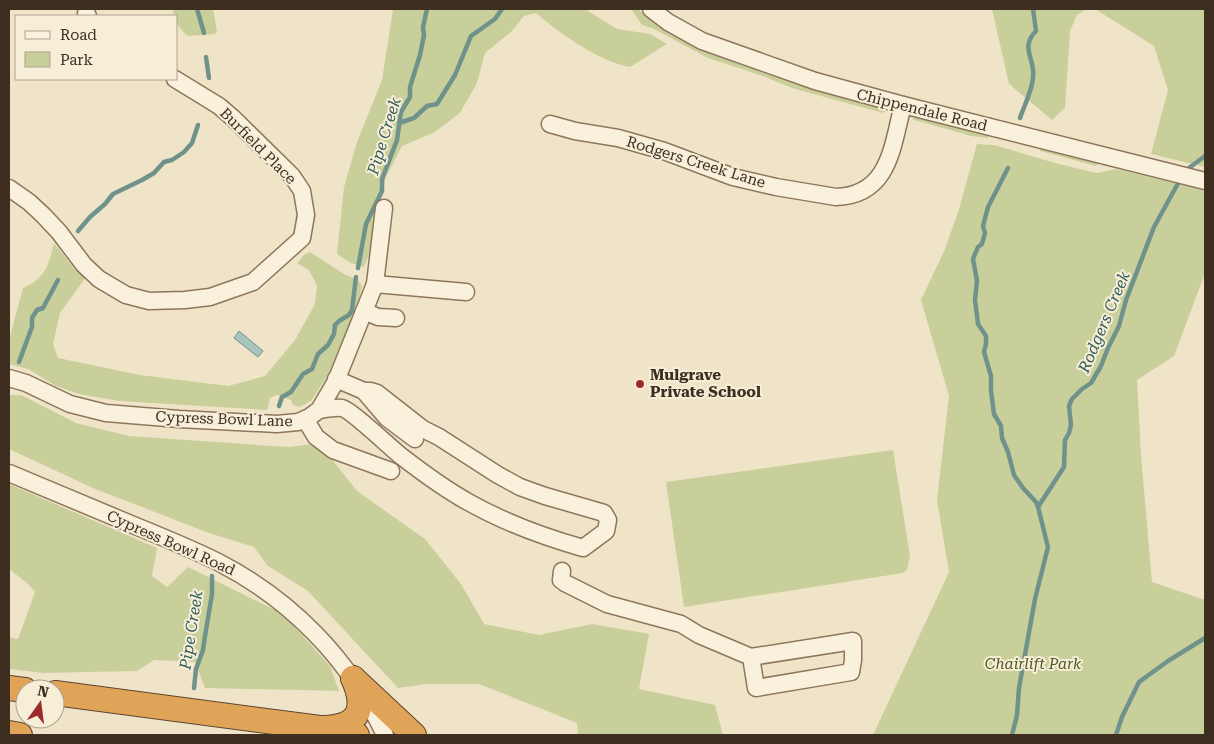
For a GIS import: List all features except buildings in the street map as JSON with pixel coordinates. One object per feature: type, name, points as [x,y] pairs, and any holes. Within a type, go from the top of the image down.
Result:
[{"type":"highway","points":[[320,728],[344,724],[356,716],[360,710],[360,695],[353,678]]},
{"type":"highway","points":[[353,678],[414,735]]},
{"type":"highway","points":[[65,694],[320,728],[356,735]]},
{"type":"highway","points":[[9,733],[20,735]]},
{"type":"street","name":"Chippendale Road","points":[[651,9],[677,28],[716,47],[806,78],[903,105],[1205,181]]},
{"type":"street","name":"Burfield Place","points":[[9,188],[43,215],[59,232],[84,265],[94,274],[126,295],[149,301],[185,300],[210,297],[253,282],[302,238],[306,215],[302,191],[292,176],[233,118],[219,106],[177,80]]},
{"type":"street","name":"Rodgers Creek Lane","points":[[550,124],[575,131],[618,138],[664,151],[748,181],[836,197],[846,197],[869,188],[881,176],[889,159],[903,105]]},
{"type":"street","points":[[320,410],[336,379],[376,284],[384,208]]},
{"type":"street","points":[[376,284],[466,292]]},
{"type":"street","points":[[364,311],[378,316],[396,318]]},
{"type":"street","name":"Cypress Bowl Lane","points":[[9,378],[26,383],[70,404],[106,412],[289,424],[305,419],[320,410]]},
{"type":"street","points":[[320,410],[342,408],[352,414],[403,457],[438,482],[498,518],[552,539],[584,548],[606,531],[608,520],[604,513],[568,504],[520,487],[475,462],[439,437],[423,429],[377,394],[364,391],[336,379]]},
{"type":"street","points":[[352,414],[375,420],[412,443],[386,418],[364,391]]},
{"type":"street","points":[[305,419],[316,437],[328,447],[391,471]]},
{"type":"street","name":"Cypress Bowl Road","points":[[9,473],[194,550],[244,577],[274,597],[308,625],[326,643],[353,678],[385,735]]},
{"type":"street","points":[[562,572],[561,580],[607,604],[681,624],[699,635],[751,657],[853,641],[854,648],[851,672],[756,688],[751,657]]},
{"type":"green space","points":[[172,9],[213,9],[217,31],[215,34],[188,36],[178,25],[178,15],[174,15]]},
{"type":"green space","points":[[393,9],[585,9],[617,29],[650,34],[667,44],[630,67],[606,59],[580,46],[536,13],[524,16],[512,31],[485,53],[477,83],[460,113],[435,132],[402,146],[386,177],[368,257],[364,267],[351,263],[337,254],[344,187],[357,142],[382,80]]},
{"type":"green space","points":[[631,9],[638,9],[675,35],[742,65],[882,108],[886,111],[883,113],[792,88],[708,58],[654,29],[642,25]]},
{"type":"green space","points":[[992,9],[1087,9],[1077,15],[1070,31],[1065,108],[1052,120],[1009,84]]},
{"type":"green space","points":[[1095,9],[1205,9],[1205,167],[1151,154],[1168,90],[1154,46]]},
{"type":"green space","points":[[917,118],[988,134],[988,138],[971,136],[911,119]]},
{"type":"green space","name":"Chairlift Park","points":[[977,144],[994,145],[1097,173],[1116,169],[1205,191],[1205,273],[1174,356],[1137,380],[1141,455],[1152,582],[1205,600],[1205,735],[873,735],[949,572],[937,500],[949,396],[921,300],[945,249],[959,209]]},
{"type":"green space","points":[[1040,147],[1099,162],[1096,166],[1040,151]]},
{"type":"green space","points":[[54,243],[77,272],[86,277],[60,313],[53,344],[58,358],[140,375],[228,386],[265,376],[295,340],[315,304],[317,286],[309,270],[297,263],[305,254],[310,252],[344,274],[358,280],[362,286],[354,317],[328,375],[311,401],[300,407],[293,405],[291,400],[277,395],[270,398],[267,410],[119,401],[79,394],[56,386],[28,369],[9,364],[9,340],[23,288],[37,280],[45,270]]},
{"type":"green space","points":[[9,395],[21,395],[76,423],[129,436],[288,447],[313,444],[330,457],[357,491],[425,539],[461,584],[484,624],[539,635],[592,624],[649,634],[639,689],[715,705],[723,735],[578,735],[577,723],[479,684],[427,684],[398,688],[308,591],[268,566],[254,547],[209,533],[93,488],[9,449]]},
{"type":"green space","points":[[893,450],[910,556],[907,570],[903,573],[684,607],[666,482]]},
{"type":"green space","points":[[9,484],[157,548],[152,576],[167,587],[188,567],[283,614],[330,666],[339,691],[205,688],[195,662],[154,660],[137,671],[44,673],[9,669],[9,637],[18,639],[35,592],[9,569]]},
{"type":"water","points":[[239,331],[263,351],[258,357],[234,338]]},
{"type":"waterway","name":"Pipe Creek","points":[[197,9],[204,33]]},
{"type":"waterway","name":"Pipe Creek","points":[[358,268],[366,224],[382,191],[382,179],[397,140],[401,112],[410,97],[410,87],[424,35],[423,27],[427,9]]},
{"type":"waterway","points":[[399,123],[414,118],[427,106],[437,104],[455,75],[471,36],[495,19],[502,9]]},
{"type":"waterway","points":[[1020,118],[1030,93],[1033,78],[1028,48],[1031,37],[1036,31],[1033,9]]},
{"type":"waterway","name":"Pipe Creek","points":[[206,57],[209,78]]},
{"type":"waterway","name":"Pipe Creek","points":[[78,231],[113,194],[154,173],[164,162],[172,160],[184,152],[192,143],[198,125]]},
{"type":"waterway","name":"Rodgers Creek","points":[[1185,171],[1205,156]]},
{"type":"waterway","points":[[1008,168],[988,207],[983,226],[985,233],[982,244],[978,247],[973,259],[977,281],[975,300],[978,324],[986,336],[984,352],[991,376],[994,414],[1001,426],[1002,438],[1014,475],[1038,507]]},
{"type":"waterway","name":"Rodgers Creek","points":[[1012,735],[1017,715],[1019,688],[1035,599],[1048,547],[1038,507],[1064,467],[1065,440],[1071,425],[1069,406],[1072,399],[1091,383],[1101,366],[1119,326],[1126,300],[1154,227],[1181,178]]},
{"type":"waterway","name":"Pipe Creek","points":[[279,406],[282,397],[291,392],[303,374],[312,369],[318,354],[328,345],[334,334],[335,325],[349,315],[352,310],[356,277]]},
{"type":"waterway","name":"Pipe Creek","points":[[19,362],[32,327],[32,318],[37,310],[43,308],[58,280]]},
{"type":"waterway","name":"Pipe Creek","points":[[194,688],[196,669],[203,650],[212,594],[212,576]]},
{"type":"waterway","points":[[1116,735],[1122,717],[1139,682],[1205,638]]},
{"type":"place","name":"Mulgrave Private School","points":[[640,384]]}]
